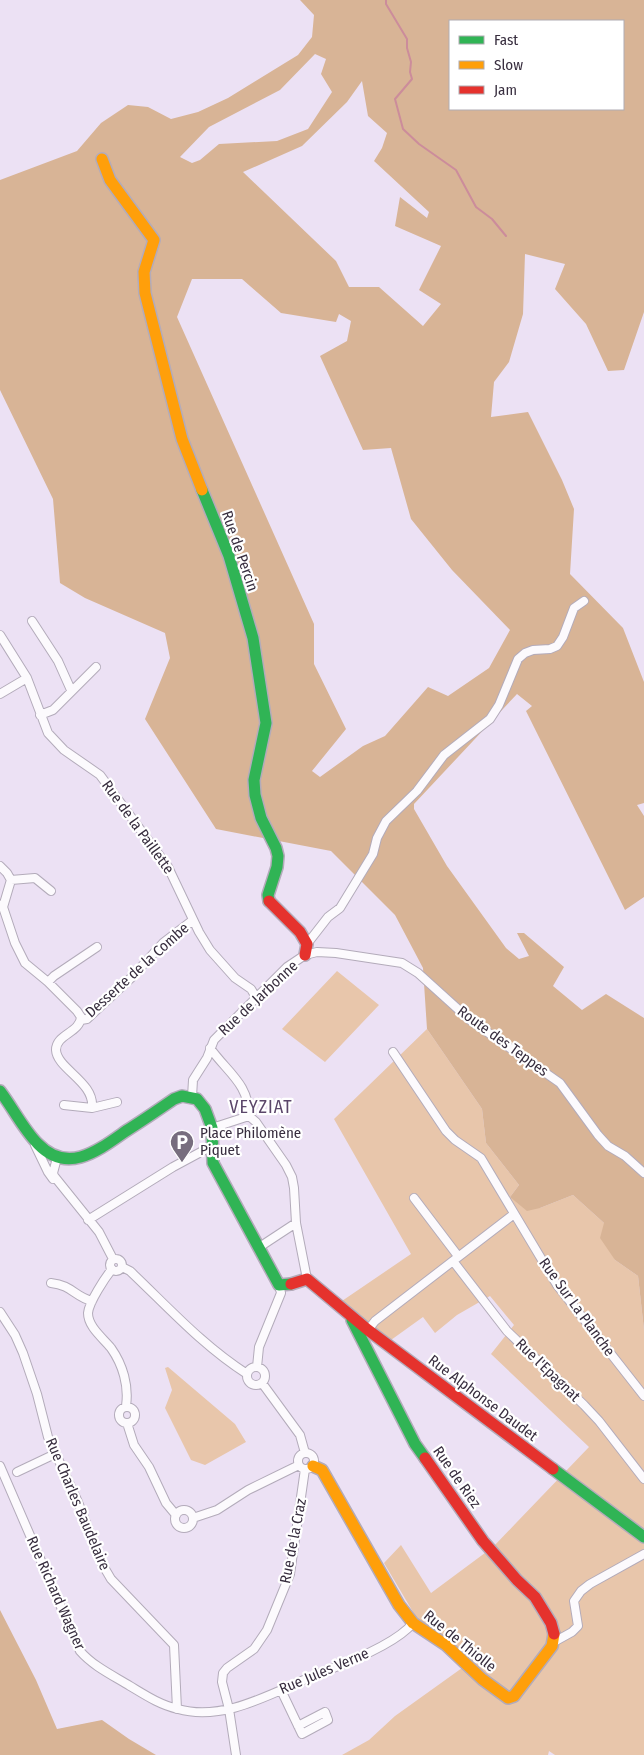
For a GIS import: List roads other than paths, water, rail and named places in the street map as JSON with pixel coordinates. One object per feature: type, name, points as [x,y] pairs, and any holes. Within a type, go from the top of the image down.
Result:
[{"type":"street","name":"Rue de Percin","points":[[102,160],[110,180],[154,240],[144,270],[145,293],[182,439],[229,556],[253,638],[266,723],[254,780],[255,795],[261,818],[278,856],[277,867],[268,895],[269,902],[300,932],[306,949]]},
{"type":"street","name":"Rue de Jarbonne","points":[[192,1097],[193,1080],[207,1058],[214,1040],[306,949],[328,916],[340,908],[373,854],[377,838],[386,821],[417,791],[444,755],[490,719],[499,705],[518,658],[533,650],[550,649],[557,646],[563,637],[574,608],[584,602]]},
{"type":"street","points":[[32,621],[58,661],[71,690]]},
{"type":"street","name":"Rue de la Paillette","points":[[0,635],[27,678],[48,733],[57,744],[100,775],[168,867],[199,932],[215,957],[240,982],[251,989],[257,999]]},
{"type":"street","points":[[40,715],[53,710],[96,667]]},
{"type":"street","points":[[0,694],[27,678]]},
{"type":"street","points":[[0,866],[11,880],[2,906],[15,943],[25,963],[48,982],[77,1011],[81,1020]]},
{"type":"street","points":[[11,880],[35,878],[51,891]]},
{"type":"street","name":"Desserte de la Combe","points":[[92,1108],[92,1099],[83,1084],[57,1056],[56,1047],[59,1040],[76,1028],[81,1020],[87,1019],[132,977],[163,942],[193,920]]},
{"type":"street","points":[[48,982],[97,947]]},
{"type":"street","name":"Route des Teppes","points":[[306,949],[402,963],[418,973],[470,1020],[560,1082],[608,1146],[625,1156],[644,1173]]},
{"type":"street","points":[[210,1048],[245,1090],[249,1105],[249,1116],[256,1122],[286,1165],[292,1177],[296,1223],[307,1279],[298,1280],[285,1286],[279,1285]]},
{"type":"street","name":"Rue Sur La Planche","points":[[392,1052],[446,1131],[455,1140],[481,1158],[557,1285],[644,1396]]},
{"type":"street","points":[[0,1091],[40,1147],[57,1158],[74,1160],[88,1156],[174,1099],[182,1096],[197,1099],[205,1109],[212,1128],[213,1163],[279,1285],[281,1293],[259,1347],[257,1367]]},
{"type":"street","points":[[64,1105],[92,1108],[117,1102]]},
{"type":"street","points":[[212,1128],[249,1116]]},
{"type":"street","points":[[32,1138],[48,1172],[103,1238],[113,1259]]},
{"type":"street","points":[[88,1220],[173,1167],[212,1146]]},
{"type":"street","points":[[57,1158],[53,1173],[60,1185]]},
{"type":"street","name":"Rue l'Epagnat","points":[[414,1198],[507,1331],[584,1405],[644,1479]]},
{"type":"street","points":[[368,1330],[375,1321],[514,1214]]},
{"type":"street","points":[[258,1248],[296,1223]]},
{"type":"street","points":[[112,1270],[110,1261],[113,1259],[119,1258],[122,1261],[122,1267]]},
{"type":"street","points":[[112,1270],[117,1271],[122,1267]]},
{"type":"street","points":[[122,1267],[130,1271],[222,1358],[247,1374],[251,1384],[257,1386],[262,1383],[265,1375],[257,1367]]},
{"type":"street","points":[[112,1270],[92,1301],[88,1314],[92,1327],[112,1350],[122,1368],[128,1397],[126,1406],[132,1408],[135,1414],[132,1421],[127,1423],[134,1445],[149,1466],[166,1503],[176,1515],[178,1525],[184,1528],[191,1524],[192,1514],[187,1510],[176,1515]]},
{"type":"street","name":"Rue Alphonse Daudet","points":[[307,1279],[350,1317],[644,1537]]},
{"type":"street","points":[[51,1282],[66,1286],[85,1300],[92,1301]]},
{"type":"street","name":"Rue Charles Baudelaire","points":[[0,1312],[15,1335],[23,1352],[48,1437],[78,1502],[101,1562],[111,1579],[174,1646],[177,1709]]},
{"type":"street","name":"Rue de Riez","points":[[350,1317],[415,1444],[483,1541],[541,1605],[554,1632],[554,1642]]},
{"type":"street","points":[[247,1374],[250,1370],[257,1367]]},
{"type":"street","points":[[262,1383],[300,1435],[305,1453]]},
{"type":"street","points":[[193,1518],[217,1510],[248,1490],[306,1466],[314,1458],[310,1454],[305,1453],[299,1457],[306,1466]]},
{"type":"street","points":[[17,1472],[55,1454]]},
{"type":"street","name":"Rue Richard Wagner","points":[[0,1466],[2,1475],[80,1651],[90,1661],[158,1702],[177,1709],[203,1713],[229,1709]]},
{"type":"street","name":"Rue de Thiolle","points":[[306,1466],[322,1470],[399,1604],[413,1623],[446,1645],[482,1679],[508,1698],[514,1696],[554,1642]]},
{"type":"street","name":"Rue de la Craz","points":[[229,1709],[222,1682],[223,1673],[227,1668],[254,1649],[262,1640],[290,1574],[306,1466]]},
{"type":"street","points":[[554,1642],[572,1632],[578,1626],[574,1601],[581,1591],[644,1554]]},
{"type":"street","name":"Rue Jules Verne","points":[[229,1709],[353,1660],[404,1634],[413,1623]]},
{"type":"street","points":[[281,1690],[298,1726]]},
{"type":"street","points":[[229,1709],[236,1755]]},
{"type":"waterway","points":[[386,0],[386,4],[407,39],[407,48],[411,62],[410,72],[412,79],[395,99],[403,129],[419,144],[456,170],[476,207],[492,219],[506,236]]},
{"type":"place","name":"Place Philomène Piquet","points":[[182,1163]]},
{"type":"district","name":"VEYZIAT","points":[[261,1107]]}]
